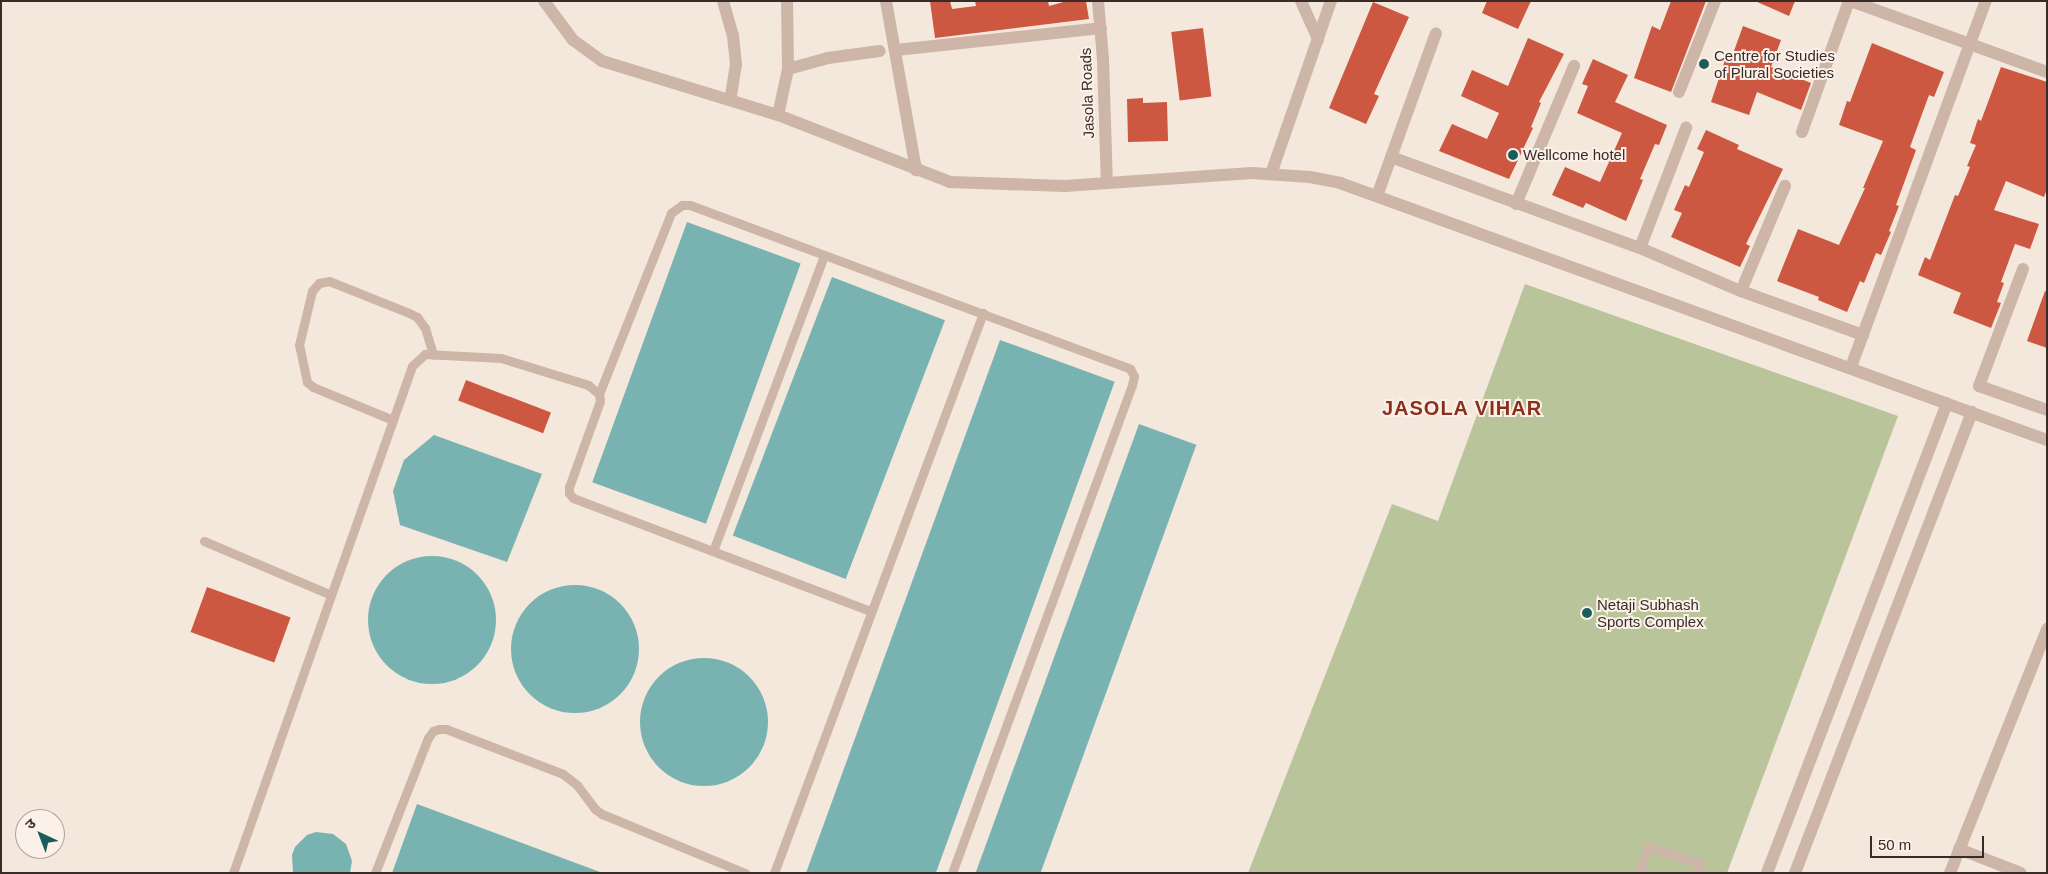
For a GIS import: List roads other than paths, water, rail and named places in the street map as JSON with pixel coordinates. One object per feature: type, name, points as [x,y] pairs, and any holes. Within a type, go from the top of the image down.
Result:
[{"type":"street","points":[[544,1],[573,40],[602,61],[778,115],[950,182],[1065,186],[1252,173],[1310,176],[1332,181],[2047,440]]},
{"type":"street","points":[[723,1],[733,36],[736,64],[730,100]]},
{"type":"street","points":[[778,115],[788,69],[787,1]]},
{"type":"street","points":[[886,1],[916,170]]},
{"type":"street","name":"Jasola Roads","points":[[1098,1],[1101,28],[1106,183]]},
{"type":"street","points":[[1301,1],[1318,39]]},
{"type":"street","points":[[1271,174],[1331,1]]},
{"type":"street","points":[[1679,92],[1714,1]]},
{"type":"street","points":[[1802,132],[1850,1],[2047,72]]},
{"type":"street","points":[[1850,368],[1986,1]]},
{"type":"street","points":[[896,50],[1101,28]]},
{"type":"street","points":[[1377,196],[1436,33]]},
{"type":"street","points":[[788,69],[828,58],[880,51]]},
{"type":"street","points":[[1516,204],[1574,66]]},
{"type":"street","points":[[1640,248],[1686,128]]},
{"type":"street","points":[[1391,157],[1640,248],[1741,291],[1862,335]]},
{"type":"street","points":[[1741,291],[1785,186]]},
{"type":"street","points":[[2024,269],[1979,386],[2047,410]]},
{"type":"street","points":[[1767,873],[1947,403]]},
{"type":"street","points":[[1795,873],[1972,412]]},
{"type":"street","points":[[1950,873],[2047,629]]},
{"type":"street","points":[[1960,849],[2021,873]]},
{"type":"lane","points":[[870,611],[579,501],[569,493],[569,487],[600,401],[599,394],[675,208],[682,205],[690,205],[1124,365],[1134,376],[952,873]]},
{"type":"lane","points":[[713,551],[824,255]]},
{"type":"lane","points":[[394,420],[313,387],[307,382],[299,346],[312,291],[319,283],[329,281],[417,317],[425,328],[433,355]]},
{"type":"lane","points":[[774,873],[982,313]]},
{"type":"lane","points":[[233,873],[412,366],[425,354],[501,358],[588,385],[599,394]]},
{"type":"lane","points":[[204,541],[331,595]]},
{"type":"lane","points":[[375,873],[428,738],[433,731],[446,729],[562,774],[578,785],[595,808],[602,814],[745,873]]},
{"type":"lane","points":[[1639,873],[1648,847],[1700,863],[1697,873]]},
{"type":"water","points":[[687,222],[801,263],[706,524],[592,482]]},
{"type":"water","points":[[832,277],[945,320],[846,579],[733,536]]},
{"type":"water","points":[[1000,340],[1115,382],[936,873],[806,873]]},
{"type":"water","points":[[1139,424],[1196,445],[1040,873],[976,873]]},
{"type":"water","points":[[434,435],[542,474],[507,562],[400,525],[393,491],[404,460]]},
{"type":"water","points":[[432,556],[456,561],[477,575],[491,596],[496,620],[491,644],[477,665],[456,679],[432,684],[408,679],[387,665],[373,644],[368,620],[373,596],[387,575],[408,561]]},
{"type":"water","points":[[575,585],[599,590],[620,604],[634,625],[639,649],[634,673],[620,694],[599,708],[575,713],[551,708],[530,694],[516,673],[511,649],[516,625],[530,604],[551,590]]},
{"type":"water","points":[[704,658],[728,663],[749,677],[763,698],[768,722],[763,746],[749,767],[728,781],[704,786],[680,781],[659,767],[645,746],[640,722],[645,698],[659,677],[680,663]]},
{"type":"water","points":[[417,804],[600,872],[392,873]]},
{"type":"water","points":[[316,832],[333,834],[346,844],[352,861],[350,873],[293,873],[292,855],[295,847],[307,835]]},
{"type":"place","name":"Centre for Studies of Plural Societies","points":[[1704,64]]},
{"type":"place","name":"Wellcome hotel","points":[[1513,155]]},
{"type":"place","name":"Netaji Subhash Sports Complex","points":[[1587,613]]},
{"type":"district","name":"JASOLA VIHAR","points":[[1462,408]]}]
